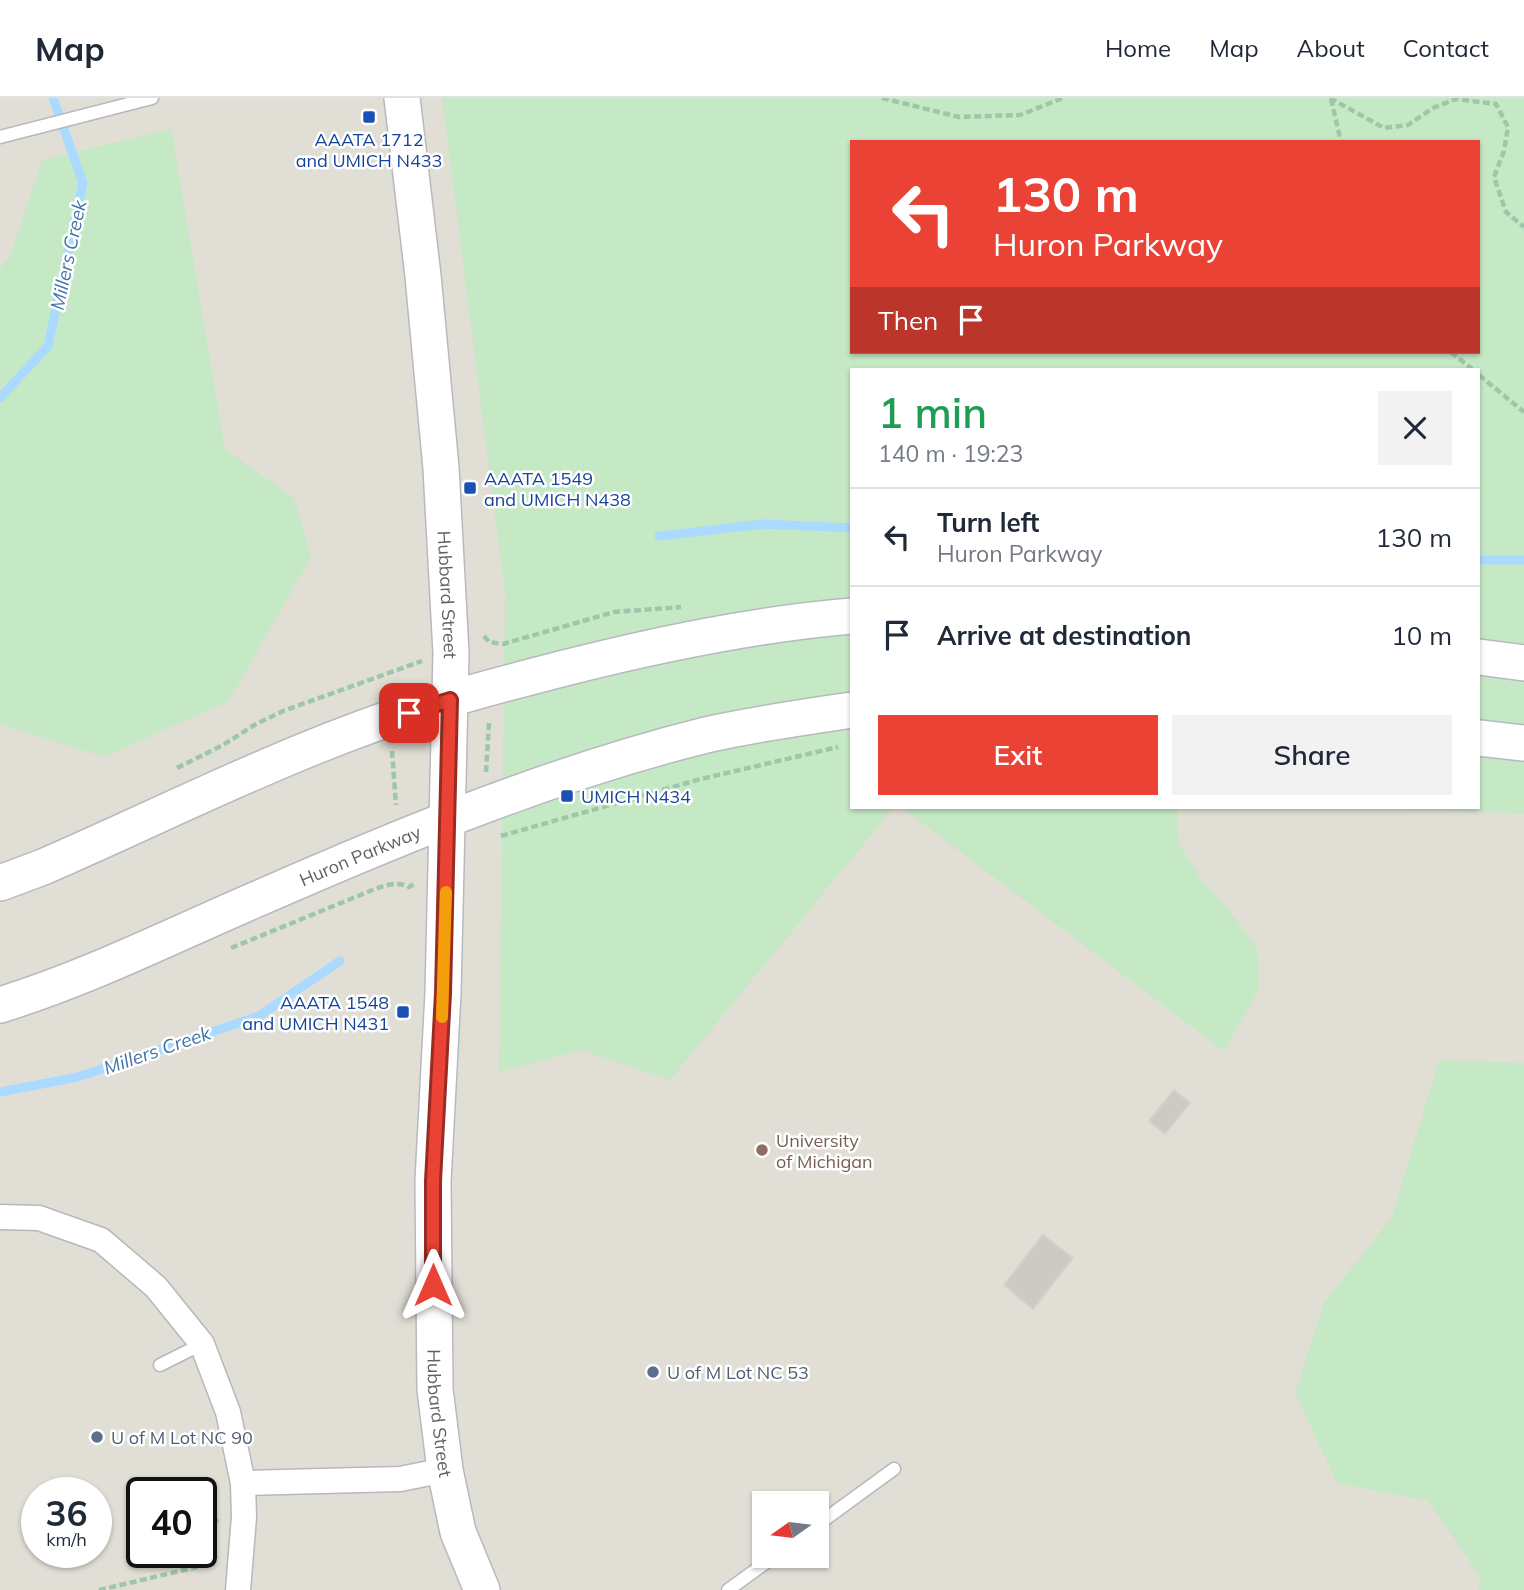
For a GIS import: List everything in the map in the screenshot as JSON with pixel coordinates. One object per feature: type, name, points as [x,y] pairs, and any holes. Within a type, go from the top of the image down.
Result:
[{"type":"main road","name":"Hubbard Street","points":[[402,98],[415,196],[441,468],[451,653],[443,993],[433,1181],[435,1389],[445,1470],[458,1532],[482,1590]]},
{"type":"main road","points":[[0,883],[55,862],[323,744],[388,719],[618,654],[680,641],[850,616]]},
{"type":"main road","points":[[1480,657],[1524,663]]},
{"type":"main road","name":"Huron Parkway","points":[[0,1005],[96,968],[487,804],[575,773],[707,735],[850,710]]},
{"type":"main road","points":[[1480,738],[1524,743]]},
{"type":"street","points":[[0,1217],[39,1218],[101,1240],[156,1287],[202,1344],[228,1412],[243,1483],[244,1517],[238,1590]]},
{"type":"street","points":[[243,1483],[400,1479],[445,1470]]},
{"type":"lane","points":[[0,137],[152,98]]},
{"type":"lane","points":[[160,1365],[202,1344]]},
{"type":"lane","points":[[830,1516],[894,1469]]},
{"type":"lane","points":[[728,1590],[758,1568]]},
{"type":"path","points":[[882,98],[959,117],[1020,114],[1063,98]]},
{"type":"path","points":[[1331,98],[1341,140]]},
{"type":"path","points":[[1331,98],[1384,128],[1408,125],[1433,108],[1456,99],[1496,104],[1508,127],[1504,151],[1494,177],[1506,212],[1524,227]]},
{"type":"path","points":[[1453,354],[1471,368]]},
{"type":"path","points":[[1480,376],[1524,412]]},
{"type":"path","points":[[484,646],[489,642],[512,642],[614,612]]},
{"type":"path","points":[[240,734],[283,711],[418,662]]},
{"type":"path","points":[[486,773],[489,723]]},
{"type":"path","points":[[391,740],[396,806]]},
{"type":"path","points":[[492,839],[701,779],[844,746]]},
{"type":"path","points":[[254,940],[375,889],[400,884],[409,887]]},
{"type":"path","points":[[217,1521],[220,1521],[220,1534]]},
{"type":"path","points":[[99,1590],[220,1561]]},
{"type":"shaded area","name":"University of Michigan","points":[[0,98],[1524,98],[1524,1590],[0,1590]]},
{"type":"green space","points":[[442,98],[1524,98],[1524,814],[1403,809],[1480,809],[1480,368],[850,368],[850,809],[892,809],[670,1080],[581,1050],[499,1072],[505,594]]},
{"type":"green space","points":[[171,129],[225,449],[295,499],[311,557],[229,701],[104,757],[0,724],[0,269],[10,256],[42,160]]},
{"type":"green space","points":[[904,809],[1177,809],[1179,843],[1201,879],[1231,913],[1258,950],[1259,989],[1224,1051]]},
{"type":"green space","points":[[1439,1060],[1524,1063],[1524,1590],[1479,1590],[1480,1576],[1428,1501],[1337,1483],[1295,1393],[1324,1303],[1392,1217]]},
{"type":"building","points":[[1174,1090],[1190,1103],[1165,1134],[1149,1121]]},
{"type":"building","points":[[1043,1235],[1073,1258],[1033,1309],[1004,1285]]},
{"type":"waterway","name":"Millers Creek","points":[[0,398],[48,346],[83,183],[53,98]]},
{"type":"waterway","name":"Millers Creek","points":[[659,536],[764,524],[850,528]]},
{"type":"waterway","name":"Millers Creek","points":[[1480,560],[1524,560]]},
{"type":"waterway","name":"Millers Creek","points":[[0,1092],[78,1077],[259,1016],[340,961]]},
{"type":"slow traffic","points":[[442,1017],[446,892]]},
{"type":"place","name":"AAATA 1712 and UMICH N433","points":[[369,117]]},
{"type":"place","name":"AAATA 1549 and UMICH N438","points":[[470,488]]},
{"type":"place","name":"UMICH N434","points":[[567,796]]},
{"type":"place","name":"AAATA 1548 and UMICH N431","points":[[403,1012]]},
{"type":"place","name":"University of Michigan","points":[[762,1150]]},
{"type":"place","name":"U of M Lot NC 53","points":[[653,1372]]},
{"type":"place","name":"U of M Lot NC 90","points":[[97,1437]]},
{"type":"route","points":[[409,713],[450,700],[443,993],[433,1181],[433,1285]]}]
